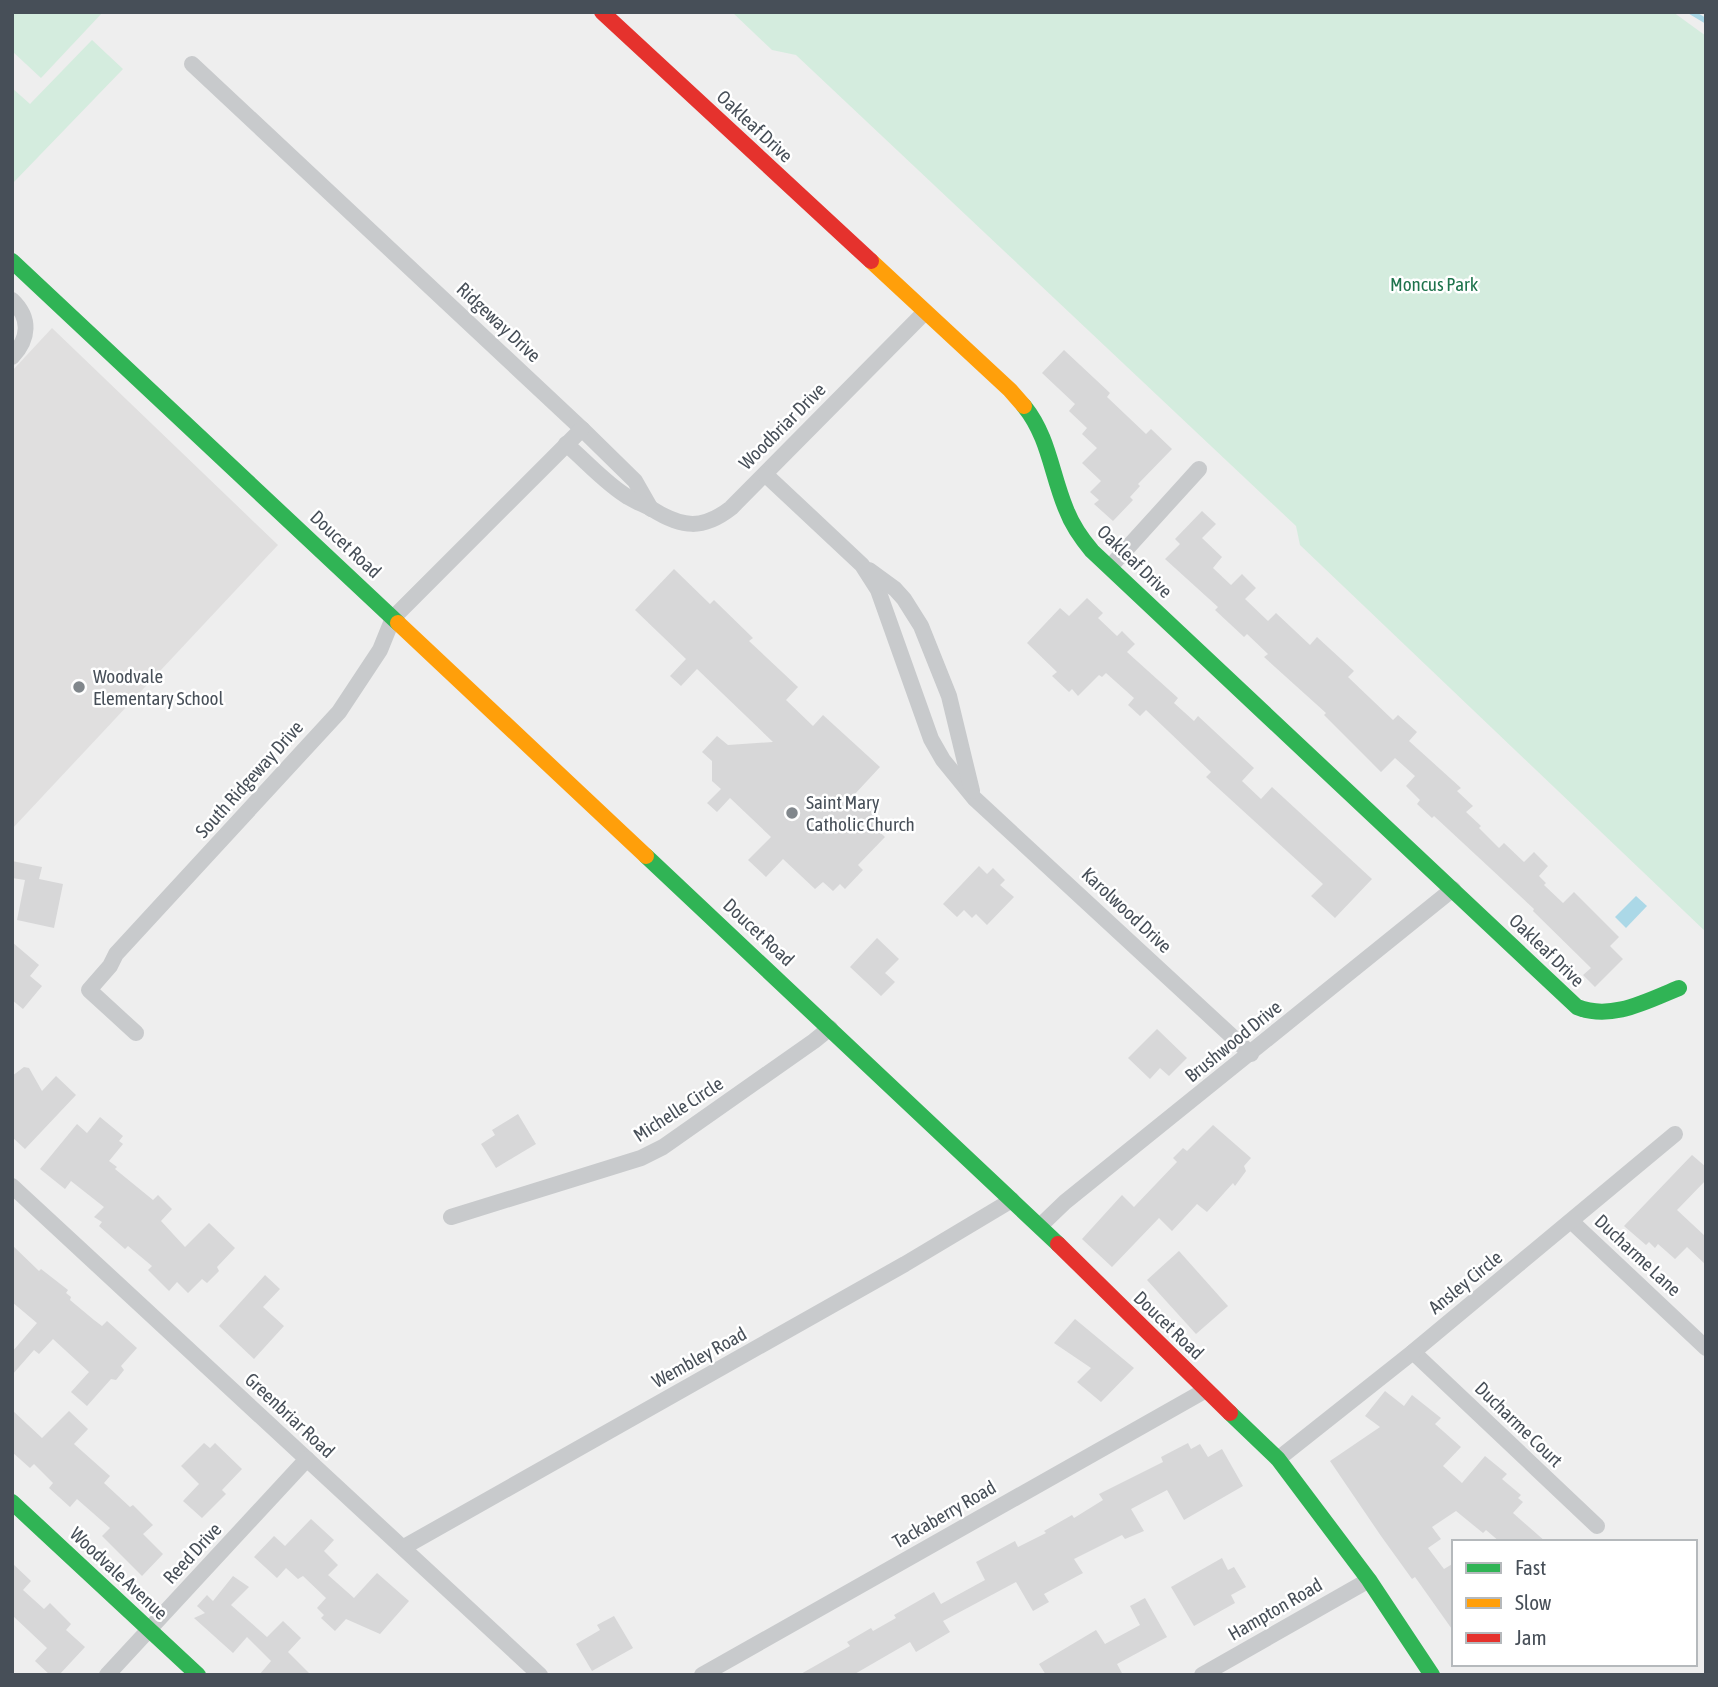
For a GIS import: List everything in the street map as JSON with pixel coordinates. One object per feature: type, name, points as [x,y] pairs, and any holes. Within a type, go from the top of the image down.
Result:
[{"type":"street","name":"Oakleaf Drive","points":[[601,12],[1010,390],[1040,429],[1065,511],[1081,539],[1582,1010],[1598,1014],[1641,1003],[1679,988]]},
{"type":"street","name":"Ridgeway Drive","points":[[192,64],[582,429]]},
{"type":"street","name":"Doucet Road","points":[[12,261],[1040,1226],[1278,1459],[1369,1580],[1432,1675]]},
{"type":"street","points":[[12,300],[24,317],[27,329],[25,339],[12,357]]},
{"type":"street","name":"Woodbriar Drive","points":[[566,444],[626,496],[676,522],[691,525],[705,523],[731,508],[925,312]]},
{"type":"street","points":[[393,618],[582,429],[635,481],[652,509]]},
{"type":"street","points":[[1110,567],[1199,469]]},
{"type":"street","name":"Karolwood Drive","points":[[765,474],[862,565],[895,589],[904,599],[921,626],[949,696],[974,798]]},
{"type":"street","name":"Karolwood Drive","points":[[862,565],[884,603],[931,739],[943,760],[974,798],[1251,1054]]},
{"type":"street","name":"South Ridgeway Drive","points":[[136,1033],[89,989],[110,966],[116,954],[339,712],[380,650],[393,618]]},
{"type":"street","name":"Brushwood Drive","points":[[1040,1226],[1065,1202],[1453,889]]},
{"type":"street","name":"Michelle Circle","points":[[451,1217],[641,1158],[663,1147],[830,1028]]},
{"type":"street","name":"Ansley Circle","points":[[1278,1459],[1572,1222],[1675,1134]]},
{"type":"street","name":"Greenbriar Road","points":[[12,1186],[540,1675]]},
{"type":"street","name":"Wembley Road","points":[[404,1548],[893,1271],[1012,1200]]},
{"type":"street","name":"Ducharme Lane","points":[[1572,1222],[1706,1348]]},
{"type":"street","name":"Ducharme Court","points":[[1413,1352],[1597,1526]]},
{"type":"street","name":"Tackaberry Road","points":[[702,1675],[1206,1390]]},
{"type":"street","name":"Reed Drive","points":[[107,1675],[307,1459]]},
{"type":"street","name":"Woodvale Avenue","points":[[12,1502],[198,1675]]},
{"type":"street","name":"Hampton Road","points":[[1202,1675],[1369,1580]]},
{"type":"shaded area","name":"Woodvale Elementary School","points":[[52,328],[278,545],[12,829],[12,371]]},
{"type":"green space","points":[[12,12],[102,13],[41,78],[12,51]]},
{"type":"green space","name":"Moncus Park","points":[[732,12],[1673,12],[1706,36],[1706,932],[1300,545],[1296,526],[796,55],[772,50]]},
{"type":"green space","points":[[92,40],[123,69],[12,184],[12,88],[30,104]]},
{"type":"water","points":[[1636,896],[1647,906],[1626,928],[1615,917]]},
{"type":"building","points":[[1064,350],[1110,393],[1107,397],[1146,434],[1151,429],[1172,449],[1138,484],[1140,486],[1130,497],[1133,500],[1113,521],[1094,504],[1099,500],[1090,492],[1101,481],[1082,463],[1097,448],[1082,434],[1087,428],[1069,411],[1075,404],[1042,373]]},
{"type":"building","points":[[1202,511],[1216,524],[1202,538],[1222,557],[1213,568],[1231,585],[1242,574],[1256,588],[1245,599],[1268,621],[1276,613],[1310,645],[1317,637],[1354,671],[1348,677],[1393,720],[1398,715],[1417,732],[1409,741],[1461,788],[1457,791],[1473,806],[1466,812],[1499,848],[1504,843],[1524,862],[1534,852],[1548,866],[1539,876],[1546,883],[1544,885],[1563,903],[1574,892],[1619,937],[1610,946],[1623,959],[1595,987],[1583,975],[1591,968],[1533,911],[1534,909],[1434,816],[1432,818],[1417,804],[1420,800],[1406,786],[1415,776],[1395,758],[1381,772],[1324,715],[1326,713],[1264,657],[1268,654],[1247,634],[1244,637],[1215,610],[1218,607],[1165,559],[1180,544],[1175,539]]},
{"type":"building","points":[[674,569],[710,604],[714,600],[753,638],[749,641],[798,687],[786,700],[813,726],[823,715],[880,767],[854,795],[880,820],[873,826],[885,837],[858,865],[863,870],[845,889],[840,884],[833,891],[823,882],[815,889],[783,859],[766,877],[748,860],[771,837],[730,798],[717,812],[707,803],[721,789],[712,781],[712,761],[702,752],[717,736],[728,745],[773,742],[697,669],[681,686],[670,676],[686,659],[635,610]]},
{"type":"building","points":[[1087,598],[1103,613],[1098,618],[1117,636],[1122,631],[1135,644],[1127,652],[1178,698],[1174,703],[1194,721],[1198,716],[1254,768],[1242,781],[1261,799],[1272,787],[1372,879],[1335,918],[1311,896],[1323,884],[1206,777],[1211,772],[1146,710],[1140,716],[1128,705],[1134,698],[1106,673],[1102,677],[1099,675],[1078,696],[1072,689],[1069,692],[1052,676],[1057,672],[1027,643],[1060,608],[1069,616]]},
{"type":"building","points":[[12,861],[42,867],[39,879],[63,884],[54,928],[17,920],[25,880],[12,878]]},
{"type":"building","points":[[979,866],[987,874],[993,868],[1005,880],[1000,885],[1014,897],[987,925],[976,914],[972,918],[964,910],[957,917],[943,904]]},
{"type":"building","points":[[877,938],[899,959],[885,973],[895,982],[881,996],[850,967]]},
{"type":"building","points":[[12,942],[39,965],[30,976],[42,986],[23,1009],[12,1000]]},
{"type":"building","points":[[1157,1029],[1187,1058],[1169,1076],[1160,1068],[1150,1079],[1128,1058]]},
{"type":"building","points":[[24,1067],[29,1068],[42,1091],[56,1076],[76,1095],[25,1149],[12,1137],[12,1076]]},
{"type":"building","points":[[518,1114],[536,1144],[496,1168],[481,1144],[495,1135],[492,1130]]},
{"type":"building","points":[[100,1117],[123,1136],[119,1141],[123,1144],[109,1161],[153,1200],[158,1195],[172,1209],[161,1221],[185,1247],[209,1223],[235,1248],[217,1267],[219,1271],[207,1283],[202,1279],[188,1293],[177,1282],[169,1291],[148,1270],[152,1266],[128,1246],[125,1249],[99,1226],[102,1222],[94,1217],[104,1207],[71,1181],[65,1189],[40,1169],[77,1124],[87,1133]]},
{"type":"building","points":[[1213,1125],[1251,1158],[1244,1166],[1246,1171],[1235,1186],[1233,1183],[1207,1212],[1197,1204],[1172,1231],[1159,1218],[1112,1267],[1082,1239],[1122,1195],[1134,1207],[1177,1162],[1173,1158],[1183,1148],[1187,1151]]},
{"type":"building","points":[[1692,1155],[1706,1167],[1706,1180],[1677,1210],[1706,1237],[1706,1265],[1687,1247],[1675,1259],[1658,1244],[1655,1248],[1649,1242],[1646,1245],[1624,1226]]},
{"type":"building","points":[[12,1245],[39,1271],[41,1269],[68,1290],[66,1293],[71,1297],[70,1300],[94,1320],[102,1326],[107,1321],[137,1348],[121,1366],[124,1370],[116,1380],[111,1379],[87,1406],[71,1392],[89,1372],[53,1339],[39,1354],[34,1350],[12,1375],[12,1352],[37,1323],[12,1302]]},
{"type":"building","points":[[1179,1251],[1228,1306],[1196,1334],[1147,1280]]},
{"type":"building","points":[[265,1275],[280,1289],[263,1307],[284,1326],[254,1359],[219,1326]]},
{"type":"building","points":[[1075,1319],[1134,1368],[1101,1402],[1077,1382],[1091,1368],[1054,1343]]},
{"type":"building","points":[[1385,1391],[1404,1406],[1412,1395],[1441,1418],[1435,1424],[1461,1447],[1443,1466],[1462,1483],[1485,1456],[1507,1474],[1502,1479],[1521,1495],[1518,1498],[1523,1502],[1513,1513],[1544,1540],[1498,1540],[1486,1530],[1483,1533],[1456,1511],[1432,1527],[1441,1539],[1428,1548],[1444,1569],[1452,1564],[1452,1629],[1415,1577],[1412,1579],[1330,1461],[1380,1427],[1365,1416]]},
{"type":"building","points":[[12,1410],[42,1438],[69,1411],[88,1429],[74,1444],[110,1476],[104,1483],[130,1507],[133,1505],[153,1525],[143,1534],[163,1554],[142,1576],[102,1536],[110,1528],[77,1499],[70,1507],[49,1488],[53,1483],[34,1464],[30,1468],[12,1452]]},
{"type":"building","points":[[204,1443],[210,1448],[215,1443],[242,1469],[222,1490],[226,1494],[202,1518],[183,1501],[199,1484],[181,1466]]},
{"type":"building","points":[[1188,1443],[1191,1449],[1200,1444],[1208,1457],[1222,1449],[1243,1486],[1184,1520],[1167,1490],[1131,1509],[1144,1531],[1125,1539],[1122,1535],[1074,1559],[1083,1573],[1044,1594],[1049,1602],[1033,1611],[1016,1582],[943,1621],[950,1632],[916,1652],[910,1642],[853,1675],[799,1675],[850,1646],[847,1642],[896,1618],[894,1615],[934,1592],[941,1604],[985,1580],[976,1562],[1015,1541],[1018,1547],[1046,1533],[1044,1531],[1072,1515],[1074,1518],[1103,1500],[1099,1494],[1163,1462],[1161,1457]]},
{"type":"building","points":[[311,1519],[334,1540],[324,1551],[338,1565],[328,1575],[354,1598],[377,1573],[409,1601],[380,1634],[346,1619],[335,1631],[321,1618],[324,1615],[317,1608],[326,1598],[303,1576],[298,1579],[286,1568],[277,1578],[254,1557],[274,1536],[285,1546]]},
{"type":"building","points":[[1222,1558],[1228,1570],[1234,1567],[1246,1587],[1231,1595],[1235,1603],[1194,1626],[1171,1587]]},
{"type":"building","points":[[12,1563],[31,1581],[23,1590],[44,1609],[50,1603],[71,1624],[66,1630],[85,1647],[59,1675],[50,1675],[35,1661],[47,1648],[12,1615]]},
{"type":"building","points":[[233,1576],[249,1587],[231,1605],[267,1637],[283,1621],[301,1638],[288,1652],[311,1675],[259,1675],[271,1661],[247,1637],[233,1653],[194,1618],[205,1613],[197,1606],[207,1595],[213,1601]]},
{"type":"building","points":[[1145,1598],[1167,1637],[1117,1664],[1123,1675],[1046,1675],[1039,1664],[1096,1630],[1105,1644],[1140,1625],[1130,1606]]},
{"type":"building","points":[[614,1616],[633,1648],[592,1671],[576,1644],[600,1630],[597,1625]]},
{"type":"waterway","points":[[1691,12],[1706,21]]},
{"type":"traffic: fast","points":[[12,261],[398,623]]},
{"type":"traffic: fast","points":[[1024,406],[1039,430],[1068,515],[1092,551],[1577,1007],[1590,1011],[1616,1011],[1679,988]]},
{"type":"traffic: fast","points":[[646,856],[1058,1244]]},
{"type":"traffic: fast","points":[[1230,1413],[1278,1459],[1369,1580],[1432,1675]]},
{"type":"traffic: fast","points":[[12,1502],[198,1675]]},
{"type":"traffic: slow","points":[[871,261],[1024,406]]},
{"type":"traffic: slow","points":[[398,623],[646,856]]},
{"type":"traffic: jam","points":[[602,12],[871,261]]},
{"type":"traffic: jam","points":[[1058,1244],[1230,1413]]},
{"type":"place","name":"Woodvale Elementary School","points":[[79,687]]},
{"type":"place","name":"Saint Mary Catholic Church","points":[[792,813]]}]
